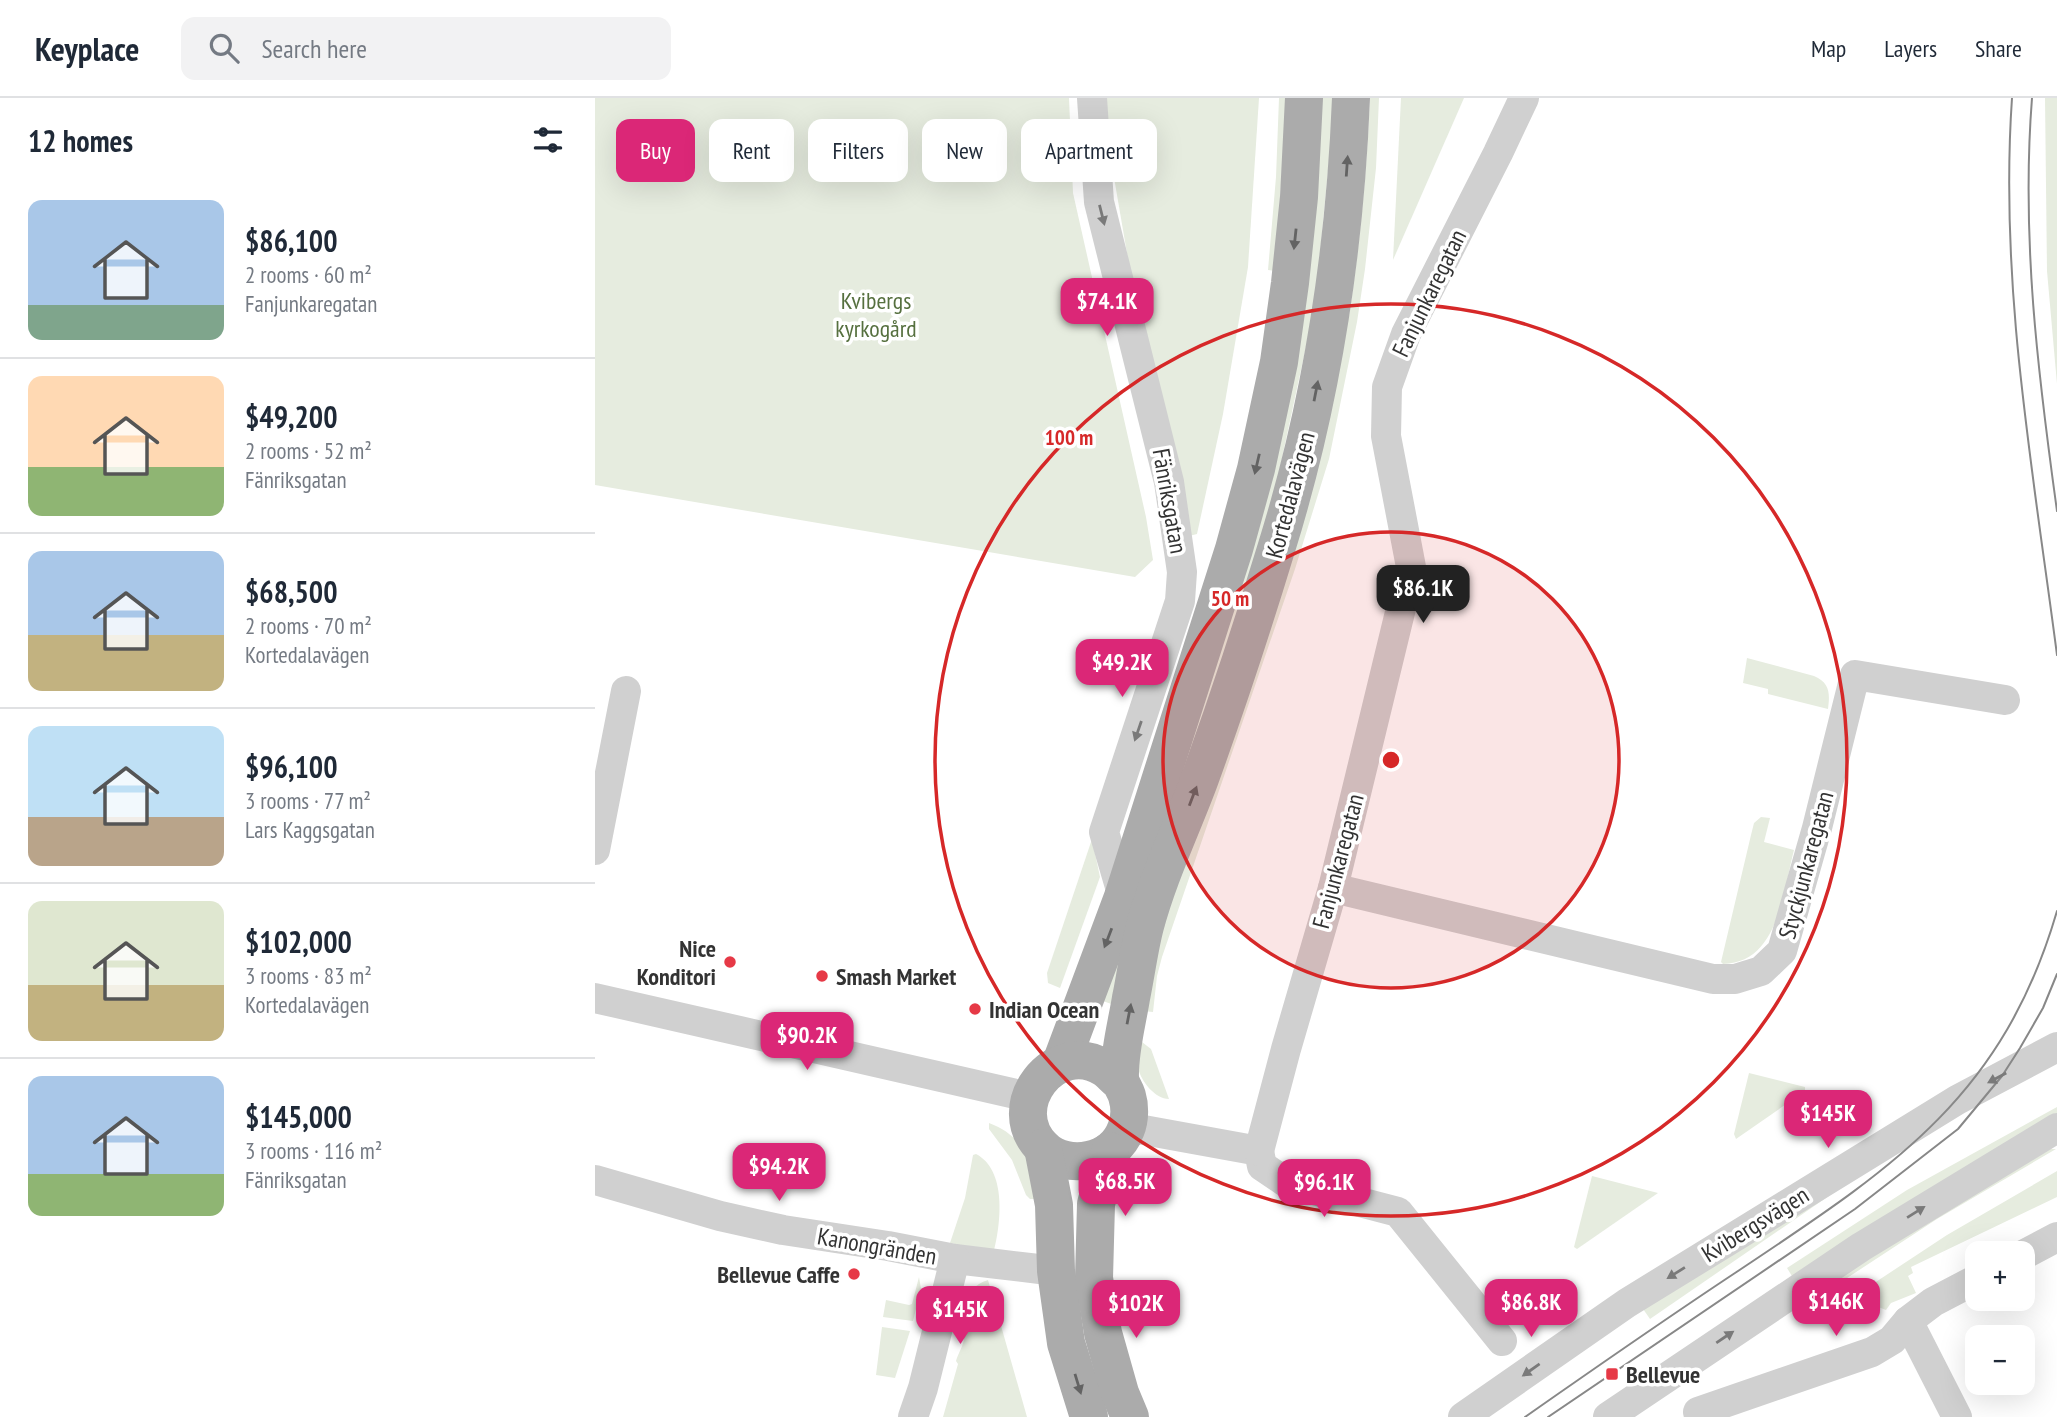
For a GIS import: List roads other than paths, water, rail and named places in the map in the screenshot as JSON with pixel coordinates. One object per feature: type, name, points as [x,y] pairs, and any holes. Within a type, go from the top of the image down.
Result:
[{"type":"main road","name":"Kortedalavägen","points":[[1029,1097],[1036,1083],[1047,1071],[1061,1063],[1123,897],[1234,549],[1261,449],[1279,362],[1299,197],[1304,98]]},
{"type":"main road","name":"Kortedalavägen","points":[[1130,1417],[1103,1334],[1094,1278],[1095,1204],[1129,1108],[1119,1081],[1126,1028],[1146,925],[1240,661],[1304,452],[1336,282],[1352,98]]},
{"type":"main road","points":[[1061,1063],[1082,1060],[1103,1067],[1119,1081]]},
{"type":"main road","points":[[1029,1097],[1027,1116],[1032,1133],[1043,1148],[1058,1158],[1076,1162],[1094,1159],[1119,1139]]},
{"type":"main road","points":[[1043,1148],[1054,1205],[1056,1271],[1066,1343],[1089,1417]]},
{"type":"street","name":"Fänriksgatan","points":[[1092,98],[1099,202],[1169,482],[1182,572],[1180,601],[1104,832],[1123,897]]},
{"type":"street","name":"Fanjunkaregatan","points":[[1259,1151],[1333,888],[1411,568],[1386,436],[1387,387],[1406,334],[1499,153],[1524,98]]},
{"type":"street","name":"Styckjunkaregatan","points":[[1333,888],[1713,979],[1735,979],[1761,971],[1782,951],[1817,828],[1855,675],[2005,700]]},
{"type":"street","points":[[595,850],[626,691]]},
{"type":"street","points":[[595,998],[1029,1097]]},
{"type":"street","name":"Kvibergsvägen","points":[[1464,1417],[1627,1303],[1957,1100],[2057,1047]]},
{"type":"street","points":[[1608,1417],[1861,1247],[2057,1128]]},
{"type":"street","points":[[1119,1139],[1259,1151],[1262,1166],[1287,1183],[1398,1212],[1502,1340]]},
{"type":"street","name":"Kanongränden","points":[[595,1180],[720,1216],[783,1230],[955,1259]]},
{"type":"street","points":[[2035,1249],[2057,1237]]},
{"type":"street","points":[[913,1417],[923,1388],[955,1259],[1056,1271]]},
{"type":"street","points":[[1675,1371],[1699,1414],[1872,1352],[1892,1339],[1908,1321],[1933,1302],[1965,1285]]},
{"type":"street","points":[[1908,1321],[1957,1417]]},
{"type":"tram line","points":[[2012,98],[2009,168],[2014,308],[2029,447],[2057,655]]},
{"type":"tram line","points":[[2032,98],[2029,202],[2033,305],[2057,511]]},
{"type":"tram line","points":[[1525,1417],[1843,1200],[1933,1124],[1972,1081],[2005,1033],[2034,977],[2057,911]]},
{"type":"tram line","points":[[1548,1417],[1855,1209],[1958,1129],[2002,1076],[2020,1048],[2043,1008],[2057,974]]},
{"type":"place","name":"Nice Konditori","points":[[730,962]]},
{"type":"place","name":"Smash Market","points":[[822,976]]},
{"type":"place","name":"Indian Ocean","points":[[975,1009]]},
{"type":"place","name":"Bellevue Caffe","points":[[854,1274]]},
{"type":"place","name":"Bellevue","points":[[1612,1374]]},
{"type":"park label","name":"Kvibergs kyrkogård","points":[[876,314]]}]
